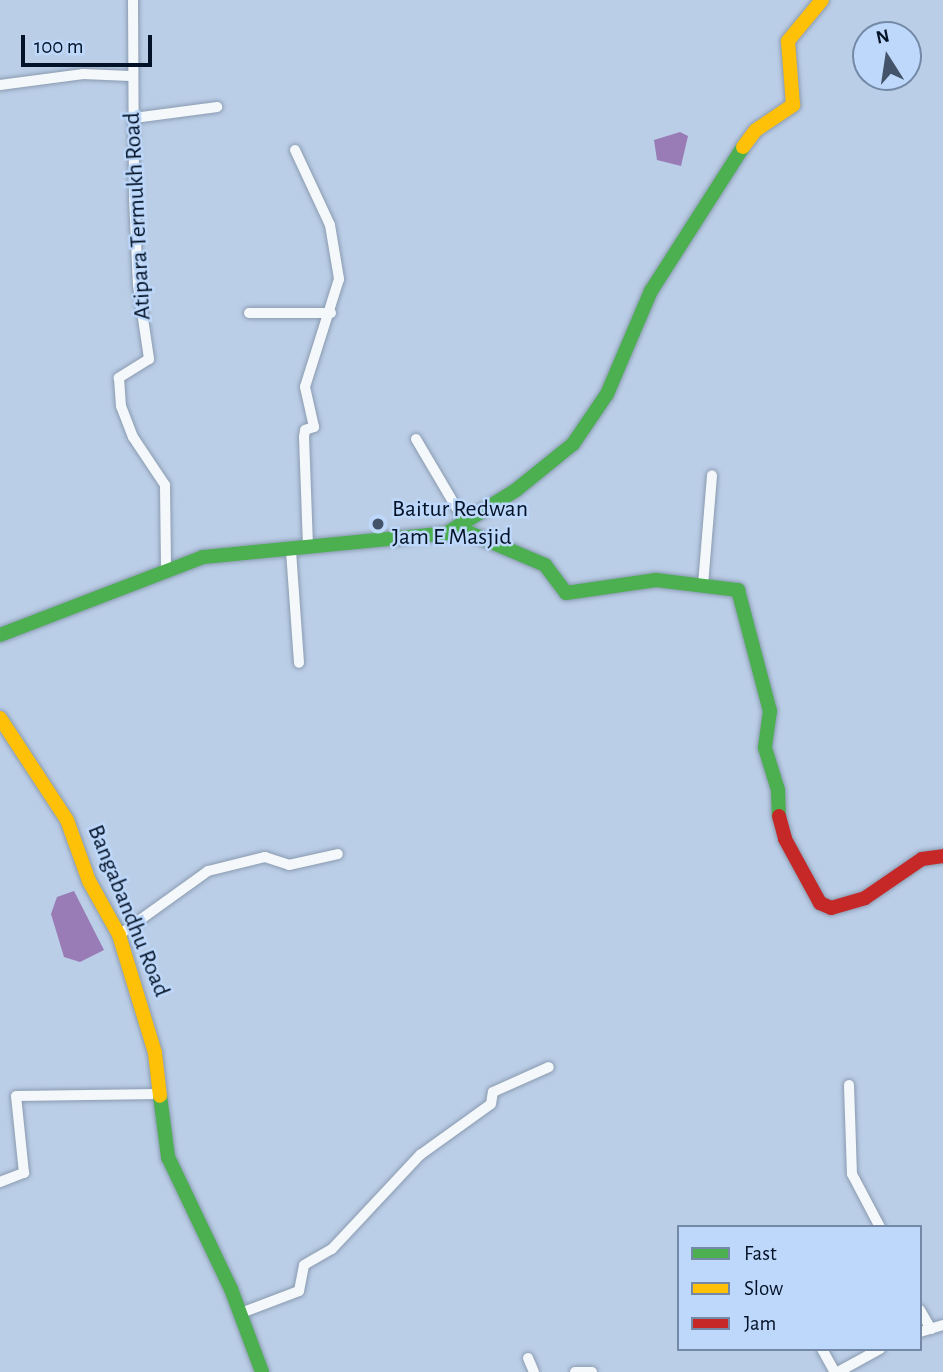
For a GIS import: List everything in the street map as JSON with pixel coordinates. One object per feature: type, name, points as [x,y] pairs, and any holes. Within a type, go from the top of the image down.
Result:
[{"type":"street","name":"Atipara Termukh Road","points":[[133,0],[130,76],[134,118],[138,285],[149,359],[119,377],[121,406],[133,437],[165,485],[166,569]]},
{"type":"street","points":[[0,635],[203,557],[291,551],[447,533],[462,526],[573,444],[607,394],[651,291],[710,193],[756,130],[793,105],[788,41],[822,0]]},
{"type":"street","points":[[0,85],[83,75],[130,76]]},
{"type":"street","points":[[134,118],[217,107]]},
{"type":"street","points":[[295,150],[330,225],[339,279],[331,313],[305,387],[314,427],[305,430],[304,437],[308,548]]},
{"type":"street","points":[[249,313],[331,313]]},
{"type":"street","points":[[416,439],[462,526],[545,565],[566,593],[656,580],[738,590],[744,597],[753,655],[771,711],[765,748],[778,790],[777,810],[785,839],[820,903],[831,908],[865,898],[922,859],[943,856]]},
{"type":"street","points":[[703,585],[712,475]]},
{"type":"street","points":[[291,551],[299,663]]},
{"type":"street","name":"Bangabandhu Road","points":[[1,722],[67,820],[89,881],[119,935],[145,1011],[168,1157],[241,1312],[262,1372]]},
{"type":"street","points":[[119,935],[208,871],[265,858],[289,865],[338,854]]},
{"type":"street","points":[[241,1312],[299,1291],[304,1265],[332,1249],[420,1155],[491,1104],[493,1092],[549,1067]]},
{"type":"street","points":[[849,1085],[852,1174],[879,1225]]},
{"type":"street","points":[[0,1182],[24,1173],[16,1096],[159,1094]]},
{"type":"street","points":[[926,1331],[943,1325]]},
{"type":"street","points":[[823,1351],[837,1372],[876,1351]]},
{"type":"street","points":[[528,1358],[534,1372]]},
{"type":"street","points":[[575,1372],[592,1372]]},
{"type":"shaded area","points":[[680,132],[688,136],[681,166],[657,160],[654,140]]},
{"type":"shaded area","points":[[74,891],[104,950],[80,962],[64,957],[51,914],[57,897]]},
{"type":"traffic: fast","points":[[0,635],[203,557],[447,533],[516,490],[573,444],[607,394],[651,291],[743,147]]},
{"type":"traffic: fast","points":[[458,528],[545,565],[566,593],[656,580],[738,590],[770,711],[765,748],[778,790],[779,816]]},
{"type":"traffic: fast","points":[[160,1096],[168,1157],[231,1289],[262,1372]]},
{"type":"traffic: slow","points":[[743,147],[756,130],[793,105],[788,41],[822,0]]},
{"type":"traffic: slow","points":[[0,718],[67,820],[89,881],[119,935],[155,1053],[160,1096]]},
{"type":"traffic: jam","points":[[779,816],[785,839],[820,903],[831,908],[865,898],[922,859],[943,856]]},
{"type":"place","name":"Baitur Redwan Jam E Masjid","points":[[378,524]]}]
